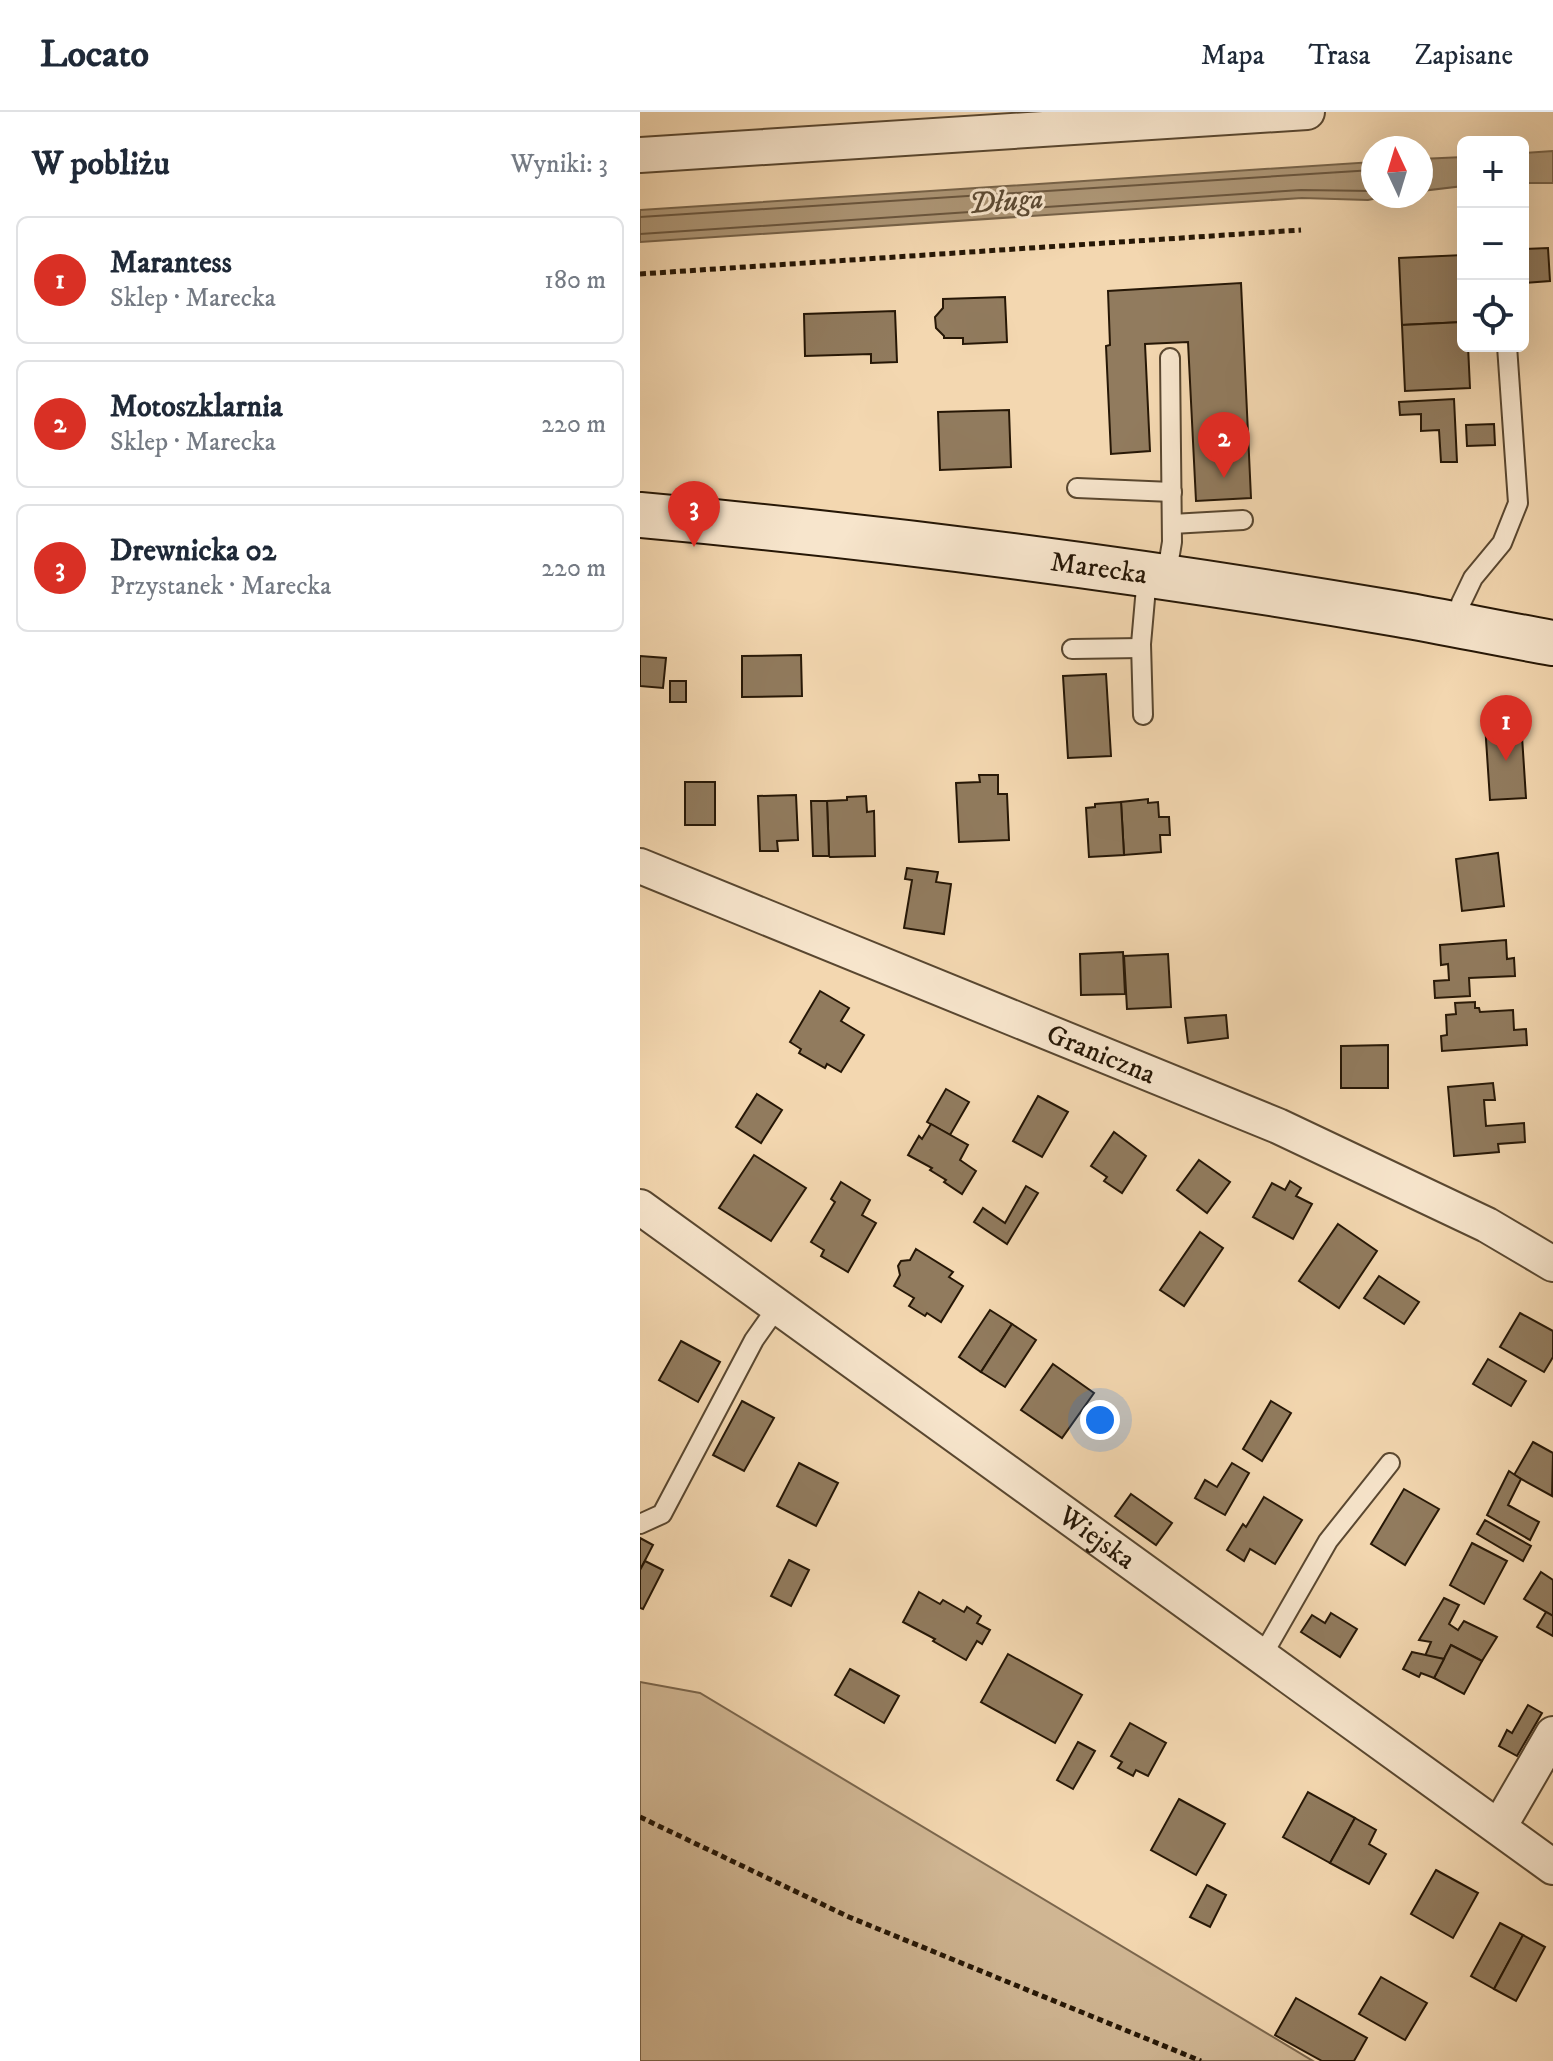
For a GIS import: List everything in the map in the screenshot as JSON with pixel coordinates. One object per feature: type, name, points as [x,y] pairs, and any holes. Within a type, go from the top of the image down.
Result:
[{"type":"street","points":[[640,155],[1307,112]]},
{"type":"street","name":"Marecka","points":[[640,515],[846,536],[1156,577],[1399,614],[1553,643]]},
{"type":"street","name":"Graniczna","points":[[640,866],[1278,1126],[1487,1225],[1553,1264]]},
{"type":"street","name":"Wiejska","points":[[640,1207],[1553,1867]]},
{"type":"street","points":[[1499,1827],[1553,1734]]},
{"type":"lane","points":[[1458,626],[1461,603],[1473,578],[1502,543],[1518,503],[1507,352]]},
{"type":"lane","points":[[1143,715],[1141,648],[1156,577],[1172,542],[1170,358]]},
{"type":"lane","points":[[1077,488],[1172,492]]},
{"type":"lane","points":[[1172,524],[1243,520]]},
{"type":"lane","points":[[1072,649],[1141,648]]},
{"type":"lane","points":[[640,1524],[662,1514],[754,1340],[778,1306]]},
{"type":"lane","points":[[1262,1656],[1328,1541],[1390,1463]]},
{"type":"path","points":[[640,274],[1301,230]]},
{"type":"path","points":[[640,1817],[849,1917],[1201,2061]]},
{"type":"shaded area","points":[[640,1682],[700,1693],[1313,2061],[640,2061]]},
{"type":"water","points":[[1553,151],[1553,183],[1529,183],[1529,153]]},
{"type":"water","points":[[1457,157],[1457,187],[1433,190],[1433,158]]},
{"type":"water","name":"Długa","points":[[1361,163],[1361,200],[1302,198],[640,242],[640,210]]},
{"type":"building","points":[[1548,248],[1550,281],[1529,283],[1529,249]]},
{"type":"building","points":[[1457,255],[1457,322],[1402,325],[1399,258]]},
{"type":"building","points":[[1241,283],[1251,498],[1196,501],[1188,342],[1145,344],[1150,451],[1111,454],[1106,346],[1110,345],[1108,291]]},
{"type":"building","points":[[1005,297],[1007,342],[963,344],[963,338],[944,338],[936,328],[935,317],[943,308],[943,299]]},
{"type":"building","points":[[895,311],[897,362],[871,363],[871,354],[805,356],[804,314]]},
{"type":"building","points":[[1457,322],[1457,352],[1468,352],[1470,388],[1405,391],[1402,325]]},
{"type":"building","points":[[1454,399],[1457,462],[1441,462],[1439,430],[1421,431],[1421,414],[1400,415],[1399,402]]},
{"type":"building","points":[[1009,410],[1011,467],[940,470],[938,412]]},
{"type":"building","points":[[1494,424],[1495,445],[1467,446],[1466,425]]},
{"type":"building","points":[[801,655],[802,696],[742,697],[742,656]]},
{"type":"building","points":[[640,656],[666,658],[663,688],[640,686]]},
{"type":"building","points":[[1106,674],[1111,756],[1068,758],[1063,676]]},
{"type":"building","points":[[670,681],[686,681],[686,702],[670,702]]},
{"type":"building","points":[[1521,721],[1526,798],[1490,800],[1485,724]]},
{"type":"building","points":[[979,775],[998,775],[998,794],[1007,794],[1009,840],[959,842],[956,783],[980,782]]},
{"type":"building","points":[[685,782],[715,782],[715,825],[685,825]]},
{"type":"building","points":[[796,795],[798,840],[777,841],[778,851],[760,851],[758,796]]},
{"type":"building","points":[[866,796],[867,812],[874,811],[875,856],[830,857],[827,801]]},
{"type":"building","points":[[1148,799],[1148,803],[1158,802],[1159,817],[1169,817],[1170,835],[1160,835],[1161,852],[1124,855],[1121,802]]},
{"type":"building","points":[[811,801],[827,801],[829,856],[813,856]]},
{"type":"building","points":[[1121,802],[1124,855],[1089,857],[1086,808],[1095,807],[1095,804]]},
{"type":"building","points":[[1498,853],[1504,906],[1462,911],[1456,859]]},
{"type":"building","points":[[907,868],[938,872],[936,882],[951,884],[944,934],[904,928],[912,880],[905,879]]},
{"type":"building","points":[[1506,940],[1507,959],[1514,958],[1515,976],[1469,978],[1470,996],[1435,998],[1434,981],[1449,980],[1448,964],[1441,965],[1440,945]]},
{"type":"building","points":[[1123,952],[1125,994],[1081,995],[1080,954]]},
{"type":"building","points":[[1168,954],[1171,1007],[1127,1009],[1124,956]]},
{"type":"building","points":[[820,991],[849,1008],[841,1021],[864,1035],[841,1072],[827,1064],[825,1068],[799,1053],[801,1049],[790,1042]]},
{"type":"building","points":[[1475,1002],[1475,1008],[1479,1008],[1480,1012],[1513,1010],[1514,1030],[1526,1029],[1527,1045],[1442,1051],[1441,1036],[1447,1035],[1446,1015],[1456,1014],[1455,1003]]},
{"type":"building","points":[[1226,1015],[1228,1038],[1188,1043],[1185,1018]]},
{"type":"building","points":[[1388,1045],[1388,1088],[1341,1088],[1341,1046]]},
{"type":"building","points":[[1493,1083],[1495,1100],[1484,1100],[1486,1126],[1524,1123],[1525,1142],[1498,1144],[1499,1152],[1454,1156],[1448,1087]]},
{"type":"building","points":[[946,1089],[969,1102],[950,1135],[927,1122]]},
{"type":"building","points":[[757,1094],[782,1110],[761,1143],[736,1127]]},
{"type":"building","points":[[1038,1096],[1068,1112],[1042,1157],[1013,1141]]},
{"type":"building","points":[[931,1124],[968,1145],[960,1160],[976,1171],[962,1194],[930,1170],[932,1168],[908,1155],[919,1136],[922,1139]]},
{"type":"building","points":[[1114,1132],[1146,1156],[1122,1193],[1104,1181],[1107,1177],[1091,1166]]},
{"type":"building","points":[[754,1155],[806,1188],[771,1241],[719,1208]]},
{"type":"building","points":[[1199,1160],[1230,1182],[1207,1213],[1177,1190]]},
{"type":"building","points":[[1290,1181],[1301,1188],[1296,1196],[1312,1204],[1293,1239],[1253,1217],[1272,1183],[1285,1190]]},
{"type":"building","points":[[841,1182],[870,1200],[862,1215],[876,1223],[848,1272],[821,1256],[824,1250],[811,1242],[835,1202],[831,1199]]},
{"type":"building","points":[[1026,1186],[1038,1193],[1007,1244],[974,1222],[983,1208],[1005,1223]]},
{"type":"building","points":[[1338,1224],[1377,1251],[1339,1308],[1299,1281]]},
{"type":"building","points":[[1200,1232],[1223,1248],[1184,1306],[1160,1290]]},
{"type":"building","points":[[916,1249],[953,1272],[949,1277],[963,1286],[941,1322],[909,1306],[914,1298],[894,1286],[900,1275],[898,1266],[901,1261],[910,1260]]},
{"type":"building","points":[[1379,1276],[1419,1302],[1404,1324],[1364,1298]]},
{"type":"building","points":[[990,1310],[1012,1324],[981,1372],[959,1357]]},
{"type":"building","points":[[1520,1313],[1553,1331],[1553,1357],[1544,1372],[1500,1347]]},
{"type":"building","points":[[1012,1324],[1036,1340],[1005,1387],[981,1372]]},
{"type":"building","points":[[681,1341],[720,1362],[698,1402],[659,1380]]},
{"type":"building","points":[[1488,1359],[1526,1381],[1511,1406],[1473,1384]]},
{"type":"building","points":[[1053,1364],[1094,1393],[1062,1438],[1021,1410]]},
{"type":"building","points":[[742,1401],[774,1418],[744,1471],[713,1455]]},
{"type":"building","points":[[1271,1401],[1291,1413],[1262,1461],[1243,1449]]},
{"type":"building","points":[[1533,1442],[1553,1453],[1552,1496],[1514,1475]]},
{"type":"building","points":[[799,1463],[838,1483],[816,1526],[777,1506]]},
{"type":"building","points":[[1232,1463],[1249,1473],[1225,1515],[1195,1498],[1205,1480],[1217,1487]]},
{"type":"building","points":[[1509,1471],[1521,1479],[1508,1505],[1539,1522],[1530,1540],[1487,1515]]},
{"type":"building","points":[[1404,1489],[1439,1509],[1405,1565],[1371,1544]]},
{"type":"building","points":[[1131,1494],[1172,1523],[1156,1545],[1115,1516]]},
{"type":"building","points":[[1264,1497],[1302,1520],[1275,1564],[1250,1549],[1244,1561],[1227,1550],[1243,1524],[1246,1527]]},
{"type":"building","points":[[1485,1520],[1531,1546],[1523,1561],[1477,1534]]},
{"type":"building","points":[[640,1538],[653,1545],[640,1570]]},
{"type":"building","points":[[1472,1543],[1507,1561],[1484,1604],[1450,1585]]},
{"type":"building","points":[[789,1560],[809,1570],[791,1606],[771,1596]]},
{"type":"building","points":[[645,1561],[663,1570],[643,1609],[640,1608],[640,1570]]},
{"type":"building","points":[[1541,1572],[1553,1580],[1553,1616],[1524,1599]]},
{"type":"building","points":[[919,1592],[940,1604],[943,1600],[964,1612],[967,1607],[981,1616],[977,1623],[990,1630],[982,1644],[977,1641],[966,1660],[903,1622]]},
{"type":"building","points":[[1444,1598],[1459,1605],[1449,1624],[1458,1630],[1464,1621],[1497,1637],[1482,1661],[1451,1645],[1444,1659],[1425,1656],[1431,1642],[1419,1640]]},
{"type":"building","points":[[1546,1612],[1553,1616],[1553,1636],[1537,1627]]},
{"type":"building","points":[[1331,1613],[1357,1629],[1340,1657],[1301,1632],[1312,1615],[1325,1623]]},
{"type":"building","points":[[1451,1645],[1482,1661],[1464,1694],[1434,1678]]},
{"type":"building","points":[[1412,1652],[1444,1659],[1434,1678],[1421,1673],[1419,1677],[1403,1669]]},
{"type":"building","points":[[1008,1654],[1082,1695],[1055,1743],[981,1702]]},
{"type":"building","points":[[850,1669],[899,1696],[884,1723],[835,1695]]},
{"type":"building","points":[[1528,1705],[1542,1713],[1517,1756],[1499,1746],[1507,1730],[1512,1733]]},
{"type":"building","points":[[1130,1723],[1166,1743],[1148,1776],[1136,1770],[1133,1776],[1118,1768],[1122,1762],[1111,1756]]},
{"type":"building","points":[[1078,1742],[1095,1751],[1073,1789],[1057,1780]]},
{"type":"building","points":[[1308,1792],[1355,1818],[1330,1863],[1283,1837]]},
{"type":"building","points":[[1179,1799],[1225,1824],[1196,1875],[1151,1850]]},
{"type":"building","points":[[1355,1818],[1376,1830],[1369,1844],[1386,1854],[1369,1884],[1330,1863]]},
{"type":"building","points":[[1436,1870],[1478,1893],[1453,1938],[1411,1914]]},
{"type":"building","points":[[1207,1885],[1226,1895],[1210,1927],[1190,1917]]},
{"type":"building","points":[[1500,1923],[1523,1935],[1494,1989],[1471,1976]]},
{"type":"building","points":[[1523,1935],[1545,1947],[1516,2001],[1494,1989]]},
{"type":"building","points":[[1381,1977],[1427,2003],[1405,2040],[1359,2014]]},
{"type":"building","points":[[1296,1998],[1367,2038],[1354,2061],[1322,2061],[1275,2035]]},
{"type":"place","name":"Motoszklarnia","points":[[1224,478]]},
{"type":"place","name":"Drewnicka 02","points":[[694,547]]},
{"type":"place","name":"Marantess","points":[[1506,761]]}]
